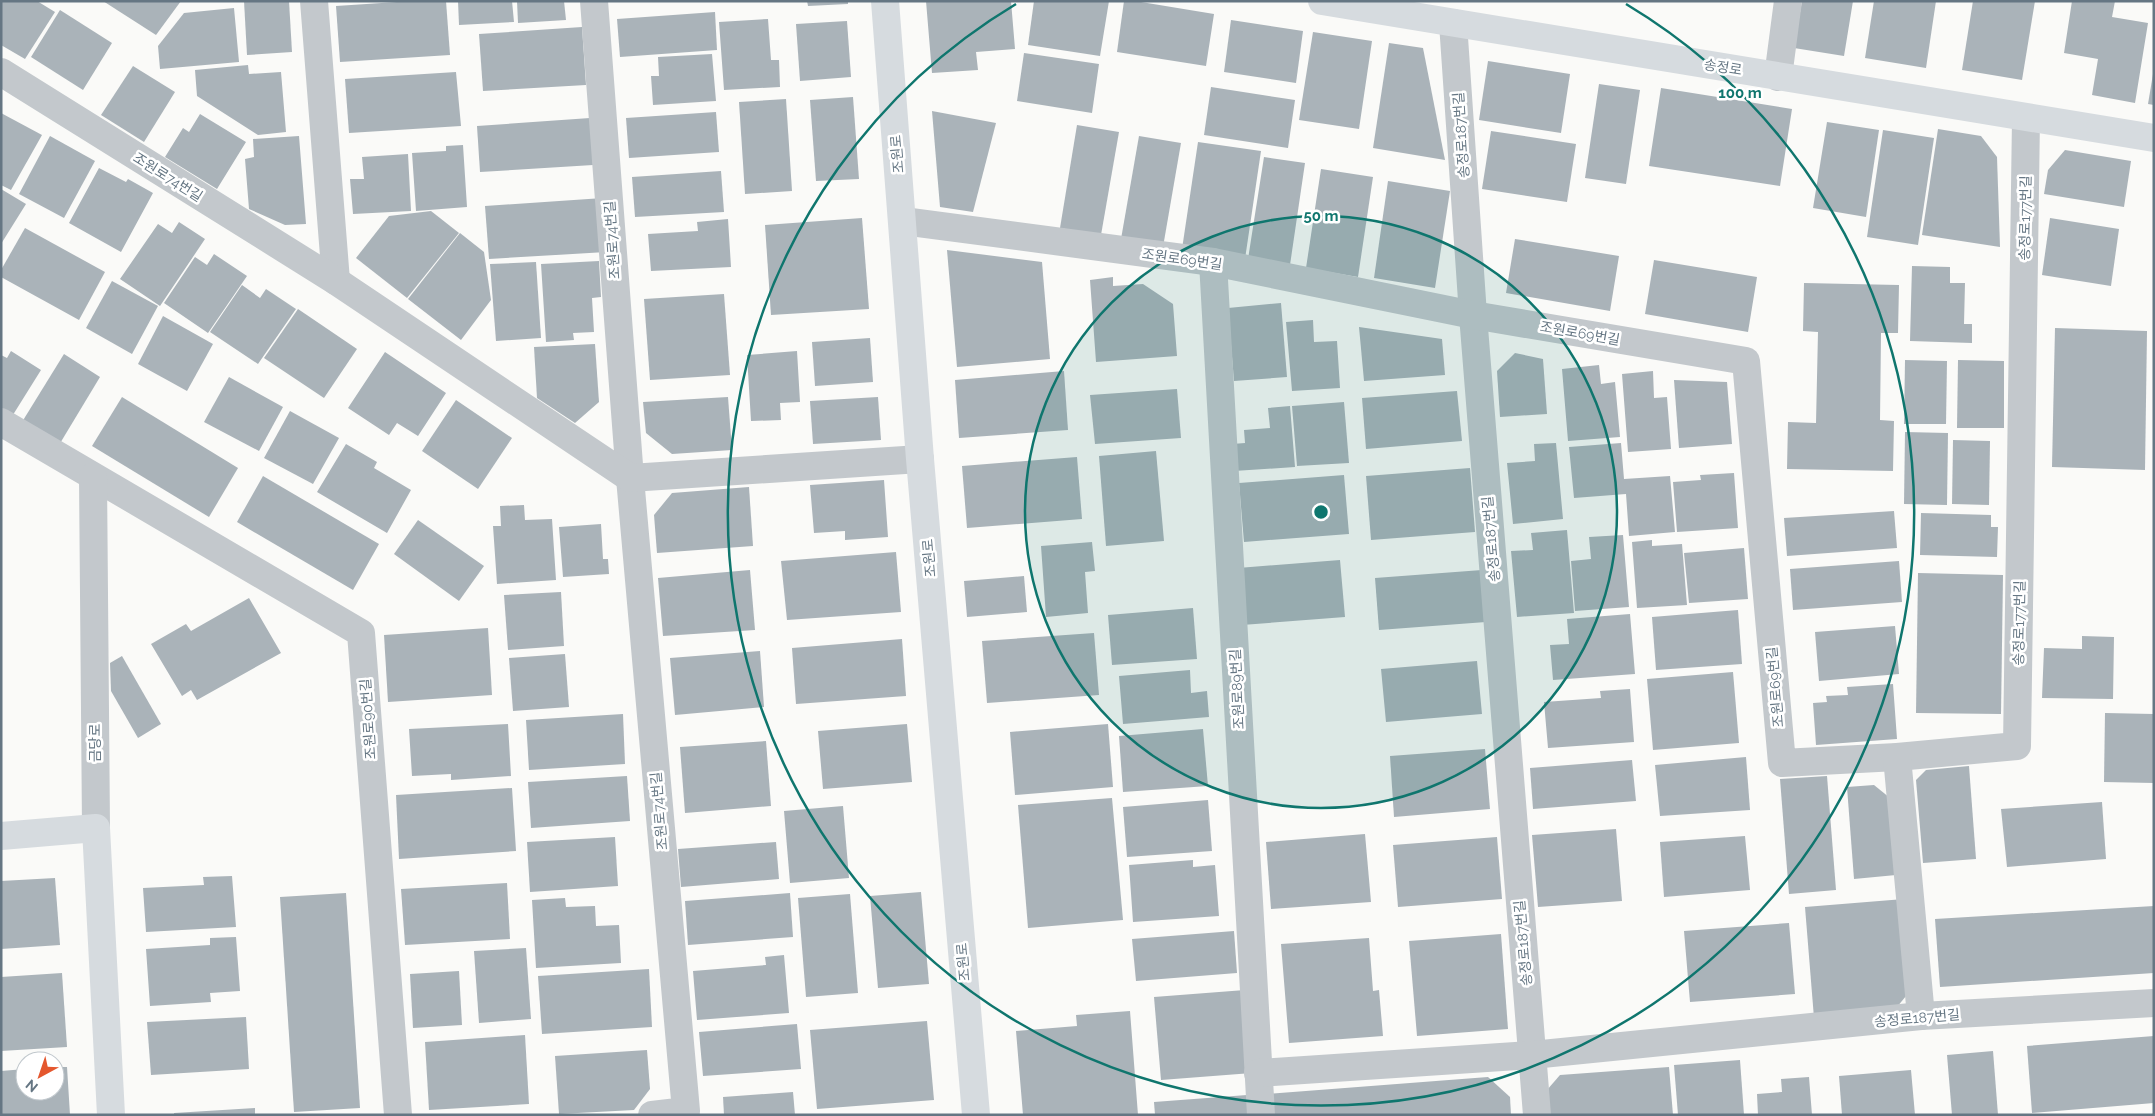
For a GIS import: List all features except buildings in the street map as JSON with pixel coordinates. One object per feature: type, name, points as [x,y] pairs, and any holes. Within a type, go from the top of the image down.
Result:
[{"type":"street","points":[[314,1],[336,280]]},
{"type":"street","name":"조원로74번길","points":[[594,1],[630,478],[686,1111],[652,1115]]},
{"type":"street","name":"조원로","points":[[885,1],[920,458],[976,1115]]},
{"type":"street","name":"송정로","points":[[1322,1],[1361,4],[1453,23],[2154,138]]},
{"type":"street","points":[[1778,76],[1788,1]]},
{"type":"street","name":"송정로187번길","points":[[1453,23],[1473,315],[1537,1115]]},
{"type":"street","name":"조원로74번길","points":[[1,72],[336,280],[630,478]]},
{"type":"street","name":"송정로177번길","points":[[1897,757],[2017,746],[2026,118]]},
{"type":"street","name":"조원로69번길","points":[[903,221],[1212,262],[1473,315],[1746,362],[1782,763],[1897,757]]},
{"type":"street","name":"조원로89번길","points":[[1212,262],[1261,1115]]},
{"type":"street","points":[[1,422],[93,477]]},
{"type":"street","points":[[630,478],[920,458]]},
{"type":"street","name":"금당로","points":[[93,477],[96,828],[111,1115]]},
{"type":"street","name":"조원로90번길","points":[[93,477],[361,634],[398,1115]]},
{"type":"street","points":[[1897,757],[1921,1016]]},
{"type":"street","points":[[1,836],[96,828]]},
{"type":"street","name":"송정로187번길","points":[[1258,1073],[1532,1055],[1921,1016],[2154,1003]]}]
